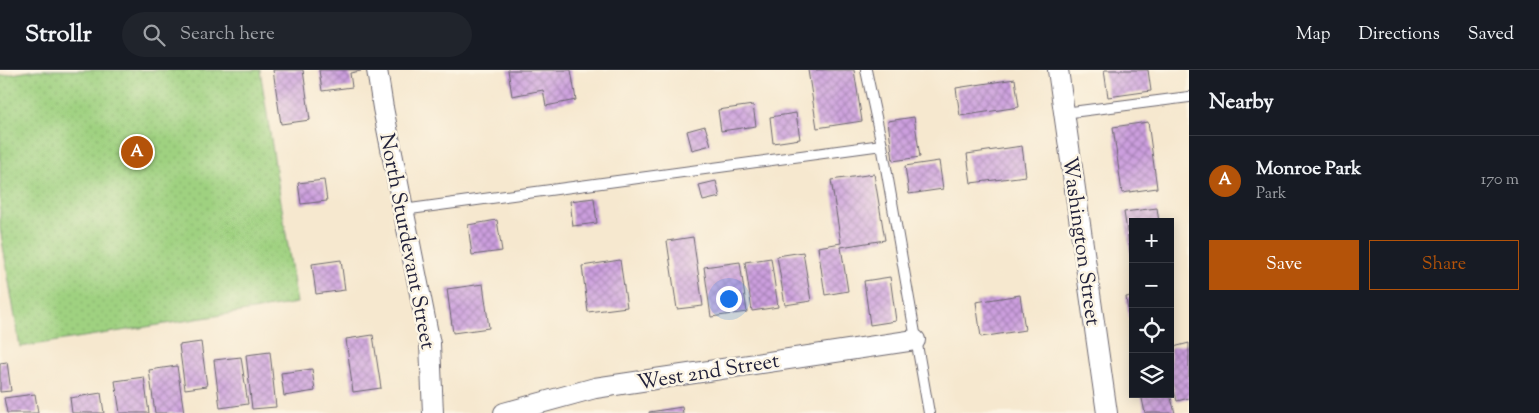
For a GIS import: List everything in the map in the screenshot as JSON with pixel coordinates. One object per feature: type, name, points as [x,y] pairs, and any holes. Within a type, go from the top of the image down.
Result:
[{"type":"street","name":"North Sturdevant Street","points":[[377,70],[430,344],[433,413]]},
{"type":"street","name":"Washington Street","points":[[1058,70],[1107,413]]},
{"type":"street","name":"West 2nd Street","points":[[504,413],[595,388],[915,340]]},
{"type":"lane","points":[[866,70],[882,146],[929,413]]},
{"type":"lane","points":[[1064,112],[1189,96]]},
{"type":"lane","points":[[403,210],[882,146]]},
{"type":"green space","points":[[37,70],[260,70],[297,303],[20,347],[0,228],[0,76]]},
{"type":"building","points":[[273,70],[303,70],[310,120],[281,124]]},
{"type":"building","points":[[319,70],[361,71],[350,73],[352,87],[322,91]]},
{"type":"building","points":[[508,70],[571,70],[576,100],[546,106],[543,90],[512,96]]},
{"type":"building","points":[[808,70],[854,70],[862,121],[817,128]]},
{"type":"building","points":[[1104,70],[1148,70],[1151,91],[1108,97]]},
{"type":"building","points":[[1015,79],[1019,107],[960,116],[956,88]]},
{"type":"building","points":[[753,105],[756,126],[721,131],[718,110]]},
{"type":"building","points":[[796,113],[800,139],[773,143],[770,117]]},
{"type":"building","points":[[914,117],[920,157],[893,161],[888,121]]},
{"type":"building","points":[[1148,122],[1157,188],[1122,193],[1113,127]]},
{"type":"building","points":[[705,126],[711,145],[692,150],[687,131]]},
{"type":"building","points":[[1022,146],[1026,176],[971,183],[967,154]]},
{"type":"building","points":[[939,161],[943,189],[909,194],[905,166]]},
{"type":"building","points":[[874,174],[885,240],[841,247],[848,291],[825,295],[818,247],[841,243],[831,180]]},
{"type":"building","points":[[324,180],[327,201],[301,204],[298,183]]},
{"type":"building","points":[[716,181],[720,197],[703,201],[699,185]]},
{"type":"building","points":[[594,198],[597,223],[573,226],[570,201]]},
{"type":"building","points":[[1157,208],[1158,218],[1129,218],[1129,244],[1124,212]]},
{"type":"building","points":[[497,220],[502,251],[472,255],[468,225]]},
{"type":"building","points":[[693,237],[703,306],[677,309],[667,241]]},
{"type":"building","points":[[803,252],[811,301],[785,305],[777,256]]},
{"type":"building","points":[[771,258],[778,307],[752,311],[745,262]]},
{"type":"building","points":[[341,260],[345,290],[316,294],[312,264]]},
{"type":"building","points":[[620,260],[627,307],[588,312],[582,266]]},
{"type":"building","points":[[740,262],[747,312],[711,317],[704,267]]},
{"type":"building","points":[[890,277],[896,321],[870,325],[864,281]]},
{"type":"building","points":[[483,284],[489,328],[453,333],[447,289]]},
{"type":"building","points":[[1020,295],[1025,330],[981,337],[976,302]]},
{"type":"building","points":[[1126,297],[1129,297],[1129,317]]},
{"type":"building","points":[[373,335],[381,388],[353,392],[346,339]]},
{"type":"building","points":[[201,342],[207,386],[185,389],[179,345]]},
{"type":"building","points":[[1189,343],[1189,398],[1177,401],[1174,390],[1174,347]]},
{"type":"building","points":[[270,352],[276,407],[252,409],[246,355]]},
{"type":"building","points":[[241,357],[248,404],[220,408],[214,360]]},
{"type":"building","points":[[7,362],[11,391],[0,392],[0,363]]},
{"type":"building","points":[[177,366],[184,413],[155,413],[149,370]]},
{"type":"building","points":[[312,369],[315,391],[284,396],[281,373]]},
{"type":"building","points":[[144,377],[149,413],[120,413],[115,381]]},
{"type":"building","points":[[101,393],[104,413],[72,413],[70,398]]},
{"type":"building","points":[[35,394],[38,413],[7,413],[4,398]]},
{"type":"building","points":[[1142,398],[1171,398],[1175,413],[1145,413]]},
{"type":"building","points":[[682,407],[683,413],[649,413],[649,412]]},
{"type":"place","name":"Monroe Park","points":[[137,152]]}]
